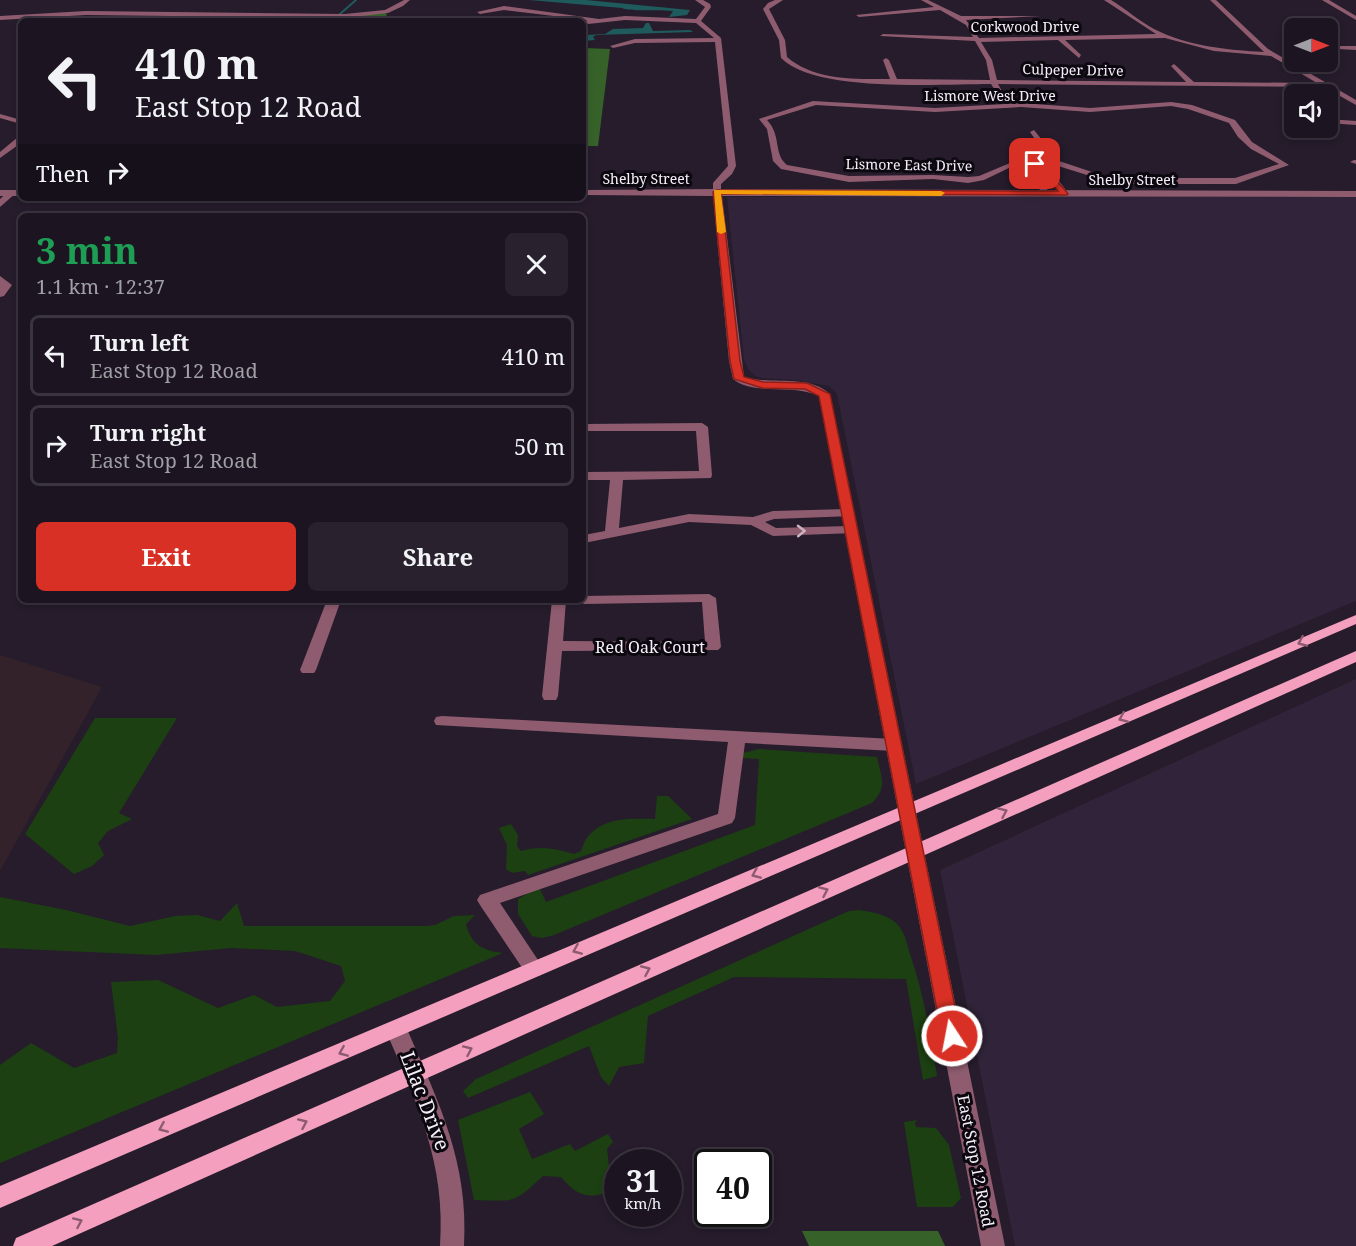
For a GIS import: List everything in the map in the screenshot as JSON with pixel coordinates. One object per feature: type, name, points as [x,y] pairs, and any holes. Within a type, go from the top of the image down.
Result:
[{"type":"main road","points":[[0,1197],[1356,619]]},
{"type":"main road","points":[[25,1246],[1356,656]]},
{"type":"street","points":[[226,18],[236,14],[336,16],[385,10],[402,5],[407,0]]},
{"type":"street","points":[[698,0],[707,4],[708,7],[698,21]]},
{"type":"street","name":"Culpeper Drive","points":[[780,0],[771,3],[767,10],[782,40],[784,58],[797,67],[820,74],[894,81],[1284,84]]},
{"type":"street","points":[[924,0],[968,24],[989,60],[1001,97]]},
{"type":"street","points":[[1107,0],[1146,27],[1167,36],[1213,49],[1273,54]]},
{"type":"street","points":[[1213,0],[1256,42],[1325,84]]},
{"type":"street","points":[[1325,0],[1356,18]]},
{"type":"street","points":[[66,18],[76,5]]},
{"type":"street","points":[[202,18],[192,17],[203,8]]},
{"type":"street","points":[[495,18],[481,15],[480,12],[504,8],[582,18]]},
{"type":"street","points":[[859,15],[941,8]]},
{"type":"street","points":[[385,10],[397,16]]},
{"type":"street","points":[[66,18],[113,14],[196,14]]},
{"type":"street","points":[[960,18],[1038,16]]},
{"type":"street","points":[[586,23],[630,18],[698,21],[716,35],[732,166],[717,183],[717,192]]},
{"type":"street","points":[[0,19],[18,19]]},
{"type":"street","points":[[586,19],[597,20]]},
{"type":"street","name":"Corkwood Drive","points":[[883,36],[978,40],[1167,36]]},
{"type":"street","points":[[1060,39],[1079,56]]},
{"type":"street","points":[[613,46],[621,42],[637,40],[718,40]]},
{"type":"street","points":[[1340,48],[1356,48]]},
{"type":"street","points":[[886,60],[894,81]]},
{"type":"street","points":[[1174,66],[1191,83]]},
{"type":"street","points":[[798,82],[820,74]]},
{"type":"street","points":[[1338,92],[1356,103]]},
{"type":"street","name":"Lismore West Drive","points":[[809,172],[780,164],[777,161],[771,128],[763,120],[786,110],[816,103],[930,110],[1024,105],[1092,110],[1164,104],[1182,105],[1231,121],[1234,129],[1261,153],[1285,164],[1255,175]]},
{"type":"street","points":[[0,116],[18,121]]},
{"type":"street","points":[[1338,122],[1356,123]]},
{"type":"street","points":[[1034,132],[1056,164]]},
{"type":"street","points":[[0,156],[18,141]]},
{"type":"street","points":[[1035,164],[1042,173],[1055,181],[1064,194]]},
{"type":"street","name":"Lismore East Drive","points":[[809,172],[849,179],[933,177],[971,180],[1010,165],[1056,164],[1094,176],[1124,181],[1232,181],[1255,175]]},
{"type":"street","points":[[1042,173],[1040,175],[1044,194]]},
{"type":"street","name":"East Stop 12 Road","points":[[717,192],[735,361],[739,379],[762,385],[807,386],[824,394],[993,1246]]},
{"type":"street","name":"Shelby Street","points":[[586,193],[1356,194]]},
{"type":"street","points":[[0,194],[16,194]]},
{"type":"street","points":[[0,204],[16,194]]},
{"type":"street","points":[[0,279],[7,285],[0,294]]},
{"type":"street","points":[[586,427],[702,427],[706,475],[586,476]]},
{"type":"street","points":[[612,534],[616,476]]},
{"type":"street","points":[[586,539],[689,518],[754,521],[773,515],[847,513]]},
{"type":"street","points":[[754,521],[773,532],[850,530]]},
{"type":"street","name":"Red Oak Court","points":[[557,646],[713,647],[709,598],[586,600]]},
{"type":"street","points":[[308,670],[333,603]]},
{"type":"street","points":[[550,696],[557,646],[559,603]]},
{"type":"street","points":[[442,721],[894,745]]},
{"type":"street","points":[[534,969],[487,900],[726,818],[737,737]]},
{"type":"street","name":"Lilac Drive","points":[[396,1029],[444,1144],[454,1207],[453,1246]]},
{"type":"shaded area","points":[[529,0],[586,0],[690,10],[687,15],[669,17],[673,11],[631,10]]},
{"type":"shaded area","points":[[646,23],[649,23],[653,31],[690,30],[693,32],[596,35],[593,37],[595,40],[586,41],[586,35],[605,34],[613,29],[643,28]]},
{"type":"shaded area","points":[[727,197],[1356,197],[1356,601],[916,784],[837,394],[829,386],[794,380],[762,378],[755,376],[749,370],[744,360]]},
{"type":"shaded area","points":[[0,655],[102,687],[0,871]]},
{"type":"shaded area","points":[[1356,679],[1356,1246],[1015,1246],[940,870]]},
{"type":"green space","points":[[385,12],[387,15],[384,18],[274,18],[265,16],[337,17]]},
{"type":"green space","points":[[586,48],[610,49],[598,146],[586,146]]},
{"type":"green space","points":[[95,718],[177,718],[119,813],[132,819],[108,831],[98,843],[104,855],[92,866],[74,874],[25,834]]},
{"type":"green space","points":[[759,749],[877,757],[882,787],[872,803],[554,935],[542,938],[532,936],[518,914],[518,899],[539,887],[546,902],[755,825],[759,759],[742,758],[743,753]]},
{"type":"green space","points":[[657,796],[668,796],[692,819],[528,875],[525,871],[512,873],[506,869],[507,845],[499,828],[511,824],[518,835],[517,846],[521,851],[541,848],[574,854],[581,851],[586,839],[594,831],[610,822],[655,819]]},
{"type":"green space","points":[[0,897],[130,926],[175,916],[197,915],[220,921],[237,903],[244,926],[427,926],[435,925],[454,916],[475,915],[466,924],[471,937],[479,946],[503,953],[0,1163],[0,1065],[31,1043],[74,1068],[117,1053],[118,1038],[111,982],[158,980],[218,1008],[254,995],[277,1007],[330,1001],[345,981],[341,966],[295,951],[232,948],[155,955],[0,948]]},
{"type":"green space","points":[[859,910],[889,918],[900,927],[904,934],[923,999],[937,1076],[923,1080],[906,979],[734,977],[648,1016],[644,1063],[619,1067],[609,1086],[601,1077],[589,1046],[468,1098],[463,1091],[476,1079],[849,911]]},
{"type":"green space","points":[[530,1092],[544,1114],[519,1129],[532,1159],[570,1144],[575,1151],[608,1134],[613,1142],[607,1149],[604,1149],[604,1195],[584,1195],[561,1177],[543,1176],[513,1199],[474,1200],[458,1120]]},
{"type":"green space","points":[[917,1120],[916,1127],[936,1128],[949,1145],[961,1198],[953,1207],[917,1207],[904,1122]]},
{"type":"green space","points":[[802,1231],[938,1231],[945,1246],[809,1246]]},
{"type":"waterway","points":[[335,18],[356,0]]},
{"type":"slow traffic","points":[[721,232],[717,192],[941,193]]},
{"type":"route","points":[[952,1036],[824,394],[807,386],[762,385],[739,379],[735,361],[717,192],[1064,194],[1055,181],[1042,173],[1035,164]]}]
